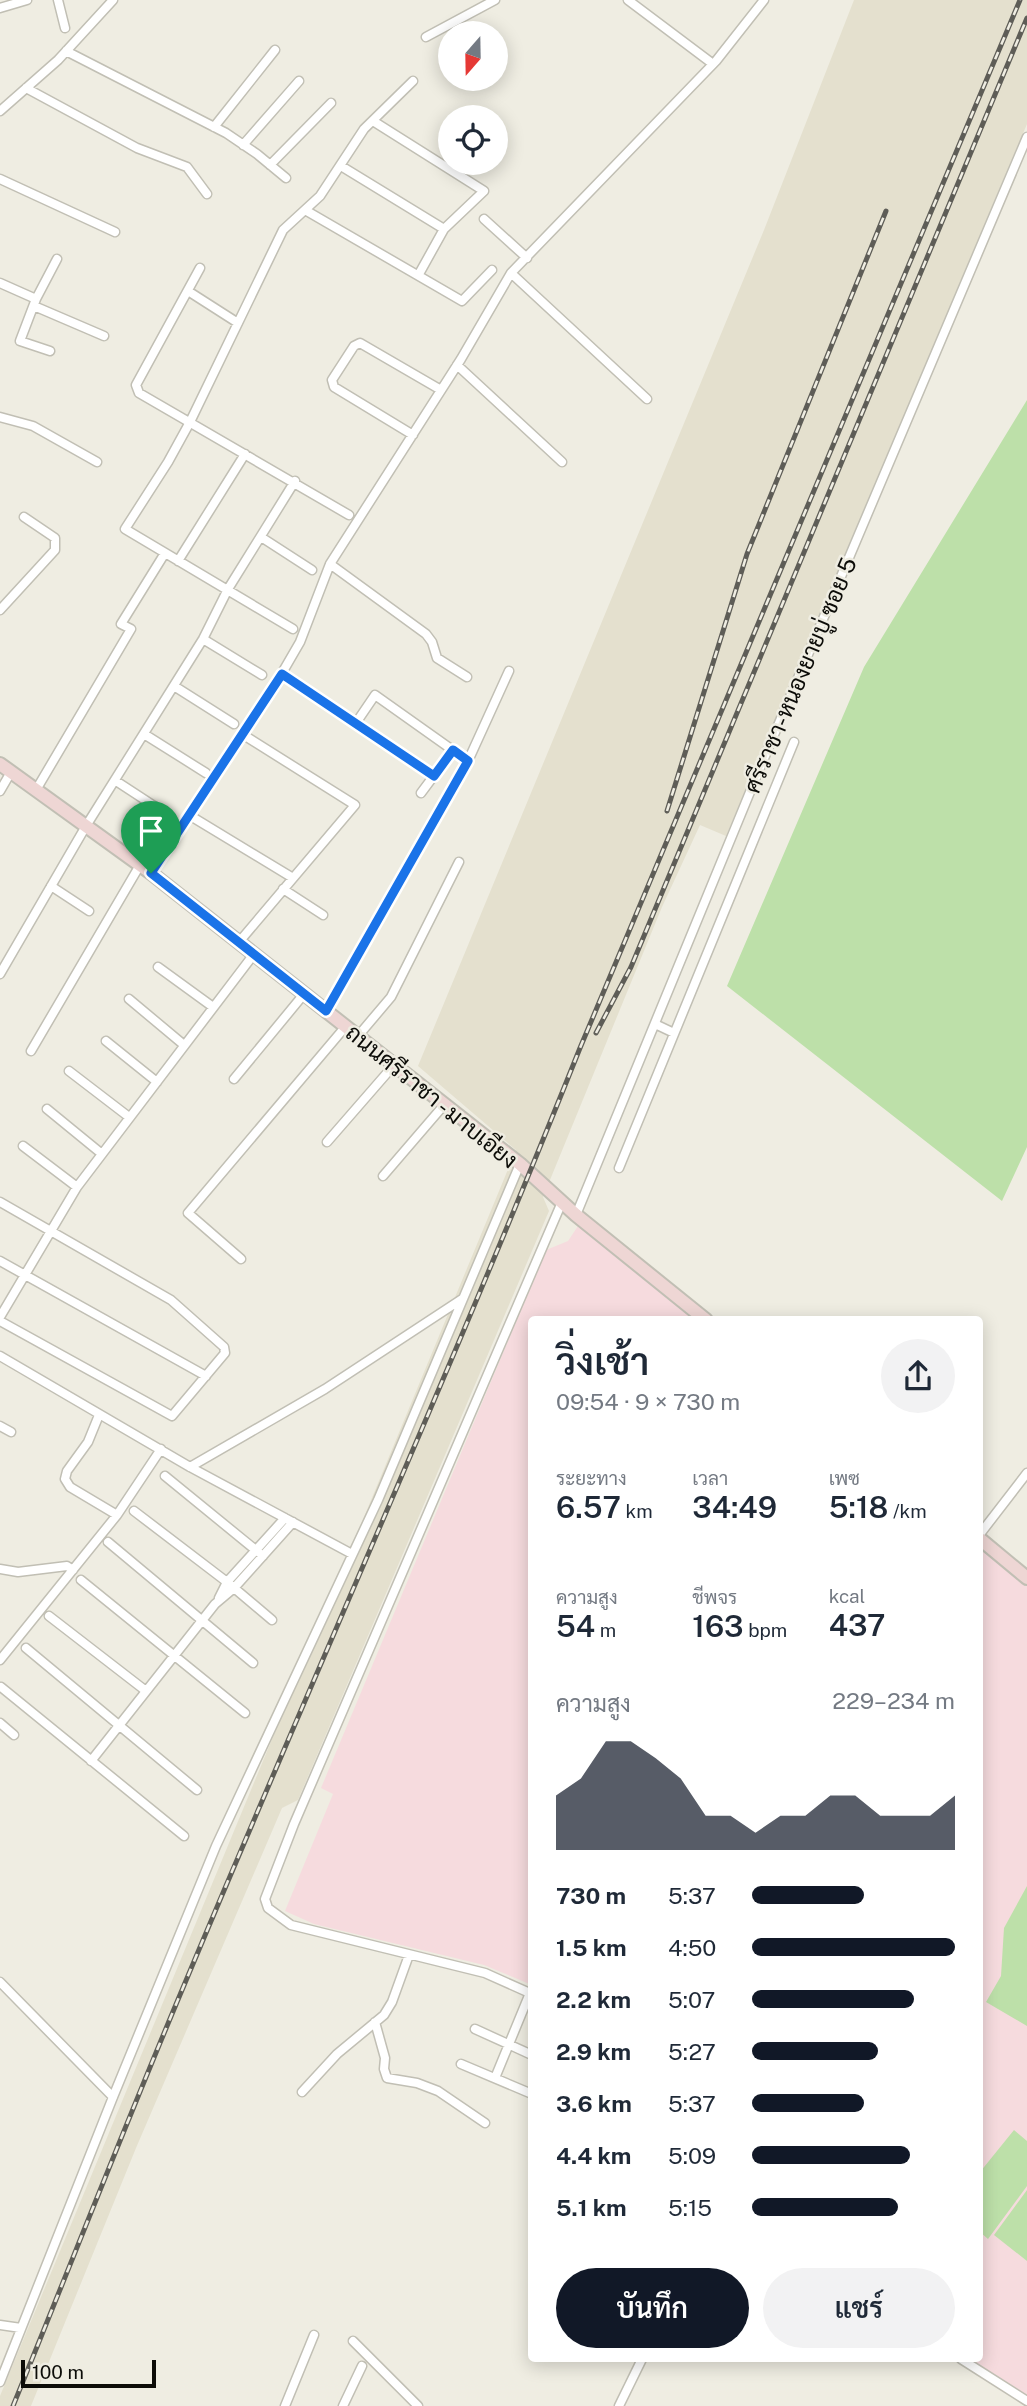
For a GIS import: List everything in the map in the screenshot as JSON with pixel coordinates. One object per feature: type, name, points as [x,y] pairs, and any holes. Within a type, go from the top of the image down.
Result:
[{"type":"main road","name":"ถนนศรีราชา - มาบเอียง","points":[[0,764],[151,873],[346,1026],[520,1164],[576,1214],[701,1316]]},
{"type":"main road","points":[[983,1539],[1027,1578]]},
{"type":"street","points":[[0,8],[27,0]]},
{"type":"street","points":[[58,0],[65,28]]},
{"type":"street","points":[[0,111],[66,51],[114,0]]},
{"type":"street","points":[[426,37],[495,0]]},
{"type":"street","points":[[628,0],[713,64]]},
{"type":"street","points":[[151,873],[282,674],[300,642],[330,564],[457,365],[512,273],[713,64],[764,0]]},
{"type":"street","points":[[214,127],[275,50]]},
{"type":"street","points":[[66,51],[214,127],[286,178]]},
{"type":"street","points":[[243,145],[299,81]]},
{"type":"street","points":[[293,629],[125,529],[190,422],[284,230],[320,196],[365,129],[413,81]]},
{"type":"street","points":[[26,88],[137,148],[187,167],[207,194]]},
{"type":"street","points":[[270,165],[331,103]]},
{"type":"street","points":[[373,121],[484,191],[444,229],[419,274]]},
{"type":"street","name":"ศรีราชา-หนองยายบู่ ซอย 5","points":[[576,1214],[757,775],[1027,137]]},
{"type":"street","points":[[341,166],[444,229]]},
{"type":"street","points":[[0,179],[114,232]]},
{"type":"street","points":[[305,210],[462,301],[492,270]]},
{"type":"street","points":[[484,219],[527,258]]},
{"type":"street","points":[[51,351],[20,341],[57,259]]},
{"type":"street","points":[[200,268],[136,385],[139,393],[295,481],[349,515]]},
{"type":"street","points":[[512,273],[647,399]]},
{"type":"street","points":[[0,283],[104,336]]},
{"type":"street","points":[[188,291],[238,323]]},
{"type":"street","points":[[413,435],[334,387],[332,380],[354,346],[360,343],[441,390]]},
{"type":"street","points":[[457,365],[562,462]]},
{"type":"street","points":[[0,416],[33,426],[97,462]]},
{"type":"street","points":[[178,561],[245,454]]},
{"type":"street","points":[[0,974],[86,826],[203,639],[228,589],[295,481]]},
{"type":"street","points":[[0,610],[55,550],[55,538],[24,517]]},
{"type":"street","points":[[261,537],[312,570]]},
{"type":"street","points":[[36,790],[131,629],[121,624],[165,553]]},
{"type":"street","points":[[330,564],[426,634],[432,642],[437,658],[467,677]]},
{"type":"street","points":[[203,639],[262,675]]},
{"type":"street","points":[[326,1011],[468,761],[509,671]]},
{"type":"street","points":[[282,674],[434,776]]},
{"type":"street","points":[[174,686],[234,723]]},
{"type":"street","points":[[356,723],[375,695],[468,761]]},
{"type":"street","points":[[144,734],[206,773]]},
{"type":"street","points":[[239,942],[355,805],[242,734]]},
{"type":"street","points":[[620,1168],[794,742]]},
{"type":"street","points":[[421,793],[453,750]]},
{"type":"street","points":[[0,791],[11,772]]},
{"type":"street","points":[[116,781],[171,817]]},
{"type":"street","points":[[189,815],[293,878]]},
{"type":"street","points":[[358,1036],[391,997],[459,862]]},
{"type":"street","points":[[31,1051],[139,865]]},
{"type":"street","points":[[51,886],[89,911]]},
{"type":"street","points":[[283,889],[323,915]]},
{"type":"street","points":[[0,1202],[51,1231],[171,1300],[224,1347],[223,1357],[172,1416],[0,1319],[24,1275],[51,1231],[77,1187],[254,954]]},
{"type":"street","points":[[158,967],[214,1007]]},
{"type":"street","points":[[234,1079],[304,994]]},
{"type":"street","points":[[130,999],[184,1045]]},
{"type":"street","points":[[655,1024],[674,1033]]},
{"type":"street","points":[[241,1259],[188,1213],[346,1026]]},
{"type":"street","points":[[106,1041],[156,1082]]},
{"type":"street","points":[[327,1142],[394,1065]]},
{"type":"street","points":[[69,1071],[130,1117]]},
{"type":"street","points":[[383,1175],[444,1105]]},
{"type":"street","points":[[47,1109],[102,1154]]},
{"type":"street","points":[[23,1146],[77,1187]]},
{"type":"street","points":[[0,2382],[216,1846],[378,1500],[520,1164]]},
{"type":"street","points":[[528,1993],[485,1973],[290,1926],[268,1908],[265,1899],[304,1799],[562,1202]]},
{"type":"street","points":[[0,1261],[206,1376]]},
{"type":"street","points":[[190,1466],[325,1389],[463,1299]]},
{"type":"street","points":[[0,1356],[99,1415],[352,1555]]},
{"type":"street","points":[[99,1415],[88,1442],[67,1471],[65,1479],[70,1487],[117,1515]]},
{"type":"street","points":[[0,1426],[11,1432]]},
{"type":"street","points":[[0,1660],[117,1515],[161,1449]]},
{"type":"street","points":[[983,1532],[1027,1473]]},
{"type":"street","points":[[165,1476],[259,1553]]},
{"type":"street","points":[[134,1511],[272,1620]]},
{"type":"street","points":[[90,1761],[230,1585],[289,1520]]},
{"type":"street","points":[[108,1542],[253,1663]]},
{"type":"street","points":[[0,1569],[18,1572],[67,1566],[73,1570]]},
{"type":"street","points":[[82,1580],[245,1713]]},
{"type":"street","points":[[49,1616],[146,1691]]},
{"type":"street","points":[[26,1648],[197,1790]]},
{"type":"street","points":[[1,1687],[184,1836]]},
{"type":"street","points":[[0,1723],[14,1735]]},
{"type":"street","points":[[302,2092],[337,2054],[384,2015],[392,2002],[409,1955]]},
{"type":"street","points":[[0,1982],[113,2097]]},
{"type":"street","points":[[495,2078],[528,2001]]},
{"type":"street","points":[[375,2022],[385,2058],[387,2078],[417,2083],[438,2091],[485,2123]]},
{"type":"street","points":[[475,2029],[528,2053]]},
{"type":"street","points":[[461,2064],[528,2092]]},
{"type":"street","points":[[0,2325],[21,2328]]},
{"type":"street","points":[[285,2406],[314,2335]]},
{"type":"street","points":[[353,2341],[418,2406]]},
{"type":"street","points":[[619,2406],[641,2362]]},
{"type":"street","points":[[966,2362],[1027,2401]]},
{"type":"street","points":[[343,2406],[362,2366]]},
{"type":"shaded area","points":[[854,0],[1027,0],[1027,124],[726,836],[700,825],[662,907],[543,1197],[549,1211],[298,1800],[282,1808],[136,2148],[31,2406],[0,2406],[0,2396],[516,1150],[418,1066],[764,230]]},
{"type":"shaded area","points":[[578,1226],[691,1316],[528,1316],[528,1983],[484,1965],[314,1924],[285,1911],[333,1794],[321,1788],[546,1250],[568,1241]]},
{"type":"shaded area","points":[[983,1549],[1027,1584],[1027,2395],[975,2362],[983,2362]]},
{"type":"green space","points":[[1027,400],[1027,1147],[1002,1201],[727,986],[864,667]]},
{"type":"green space","points":[[1027,1886],[1027,2026],[986,2002],[1001,1976],[1004,1928]]},
{"type":"green space","points":[[1014,2130],[1027,2141],[1027,2186],[988,2239],[983,2235],[983,2168]]},
{"type":"green space","points":[[1027,2190],[1027,2261],[994,2235]]},
{"type":"railway","points":[[13,2406],[177,2002],[482,1288],[1020,0]]},
{"type":"railway","points":[[596,1033],[631,967],[1027,18]]},
{"type":"railway","points":[[667,811],[747,554],[886,211]]},
{"type":"route","points":[[282,674],[434,776],[453,750],[468,761],[326,1011],[151,873],[282,674]]}]
